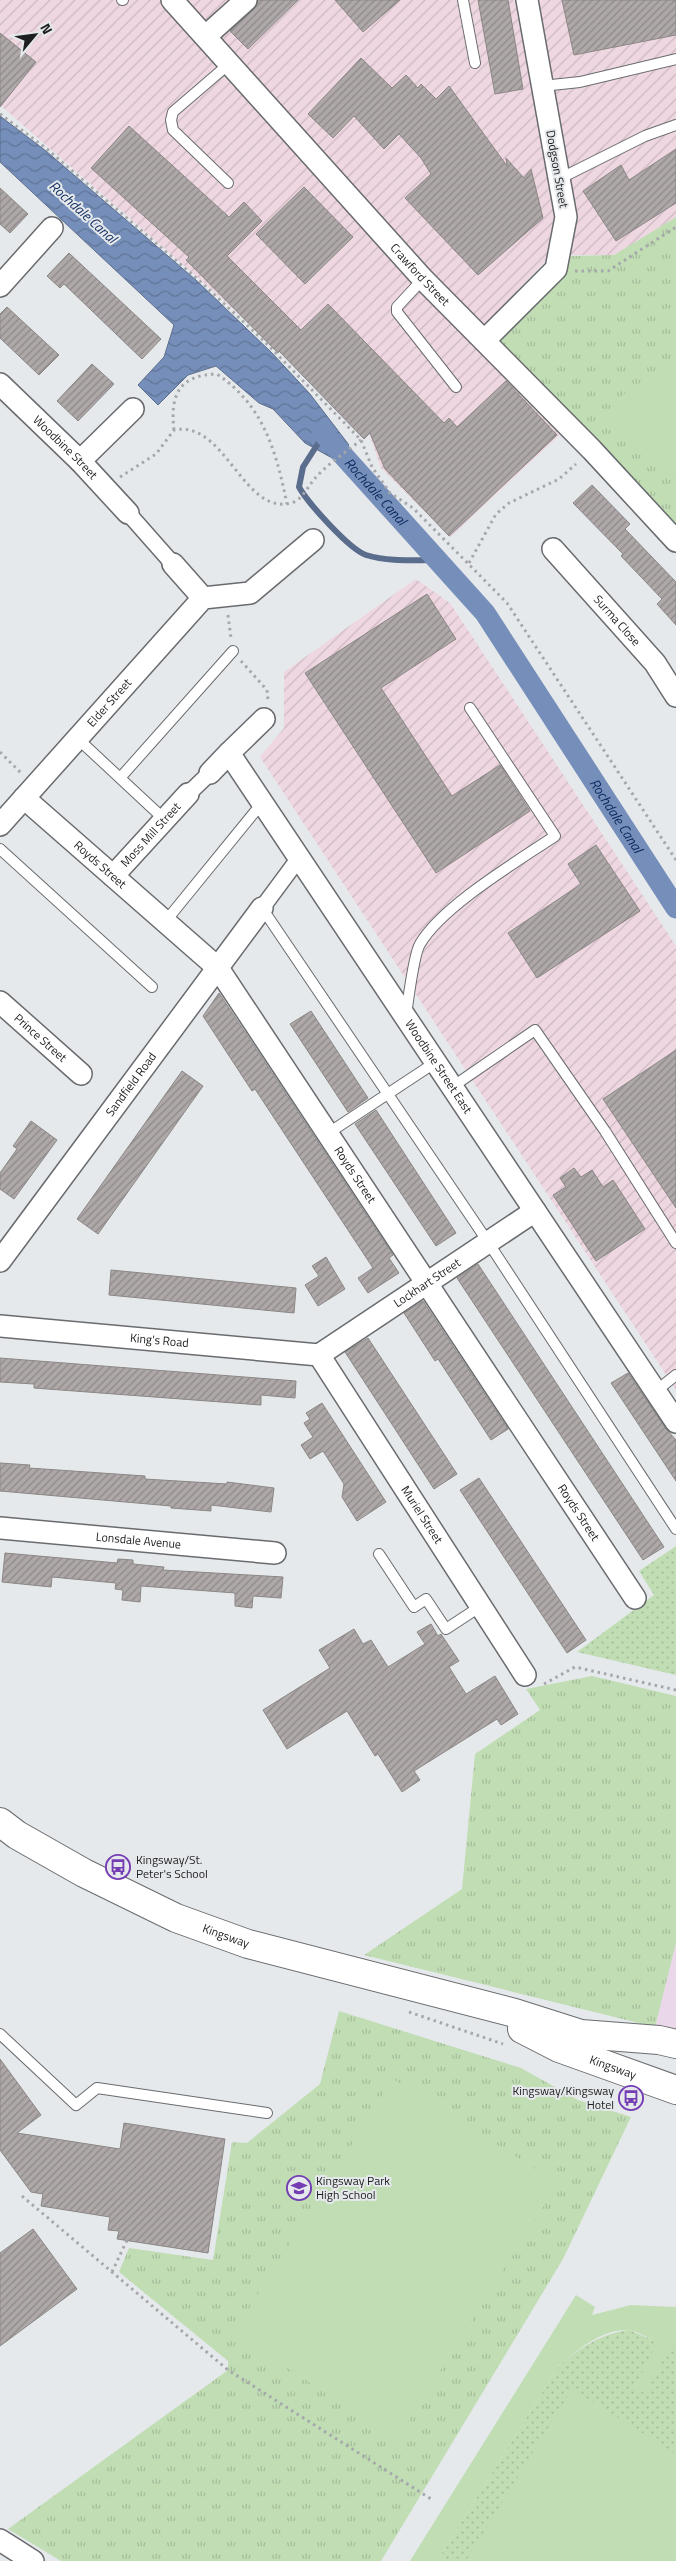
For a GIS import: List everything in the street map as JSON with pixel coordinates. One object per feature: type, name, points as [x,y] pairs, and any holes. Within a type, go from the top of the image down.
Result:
[{"type":"highway","name":"Kingsway","points":[[0,1822],[17,1835],[84,1873],[176,1918],[248,1944],[470,2002],[581,2034],[659,2040],[676,2044]]},
{"type":"highway","name":"Kingsway","points":[[470,2002],[559,2048],[676,2090]]},
{"type":"highway","points":[[581,2034],[676,2062]]},
{"type":"street","points":[[206,36],[246,0]]},
{"type":"street","name":"Dodgson Street","points":[[527,0],[566,217],[556,269]]},
{"type":"street","name":"Crawford Street","points":[[175,3],[423,279],[592,450],[676,540]]},
{"type":"street","points":[[0,286],[52,228]]},
{"type":"street","points":[[485,340],[556,269]]},
{"type":"street","name":"Woodbine Street","points":[[0,384],[80,461],[128,513]]},
{"type":"street","points":[[80,461],[133,409]]},
{"type":"street","points":[[128,513],[203,598],[250,593],[313,540]]},
{"type":"street","name":"Surma Close","points":[[553,548],[655,663],[676,696]]},
{"type":"street","name":"Elder Street","points":[[0,825],[203,598]]},
{"type":"street","points":[[188,794],[264,719]]},
{"type":"street","name":"Woodbine Street East","points":[[229,753],[676,1422]]},
{"type":"street","name":"Royds Street","points":[[29,792],[113,876],[218,968],[635,1598]]},
{"type":"street","name":"Moss Mill Street","points":[[113,876],[188,794]]},
{"type":"street","points":[[262,908],[299,858]]},
{"type":"street","name":"Sandfield Road","points":[[0,1262],[262,908]]},
{"type":"street","name":"Prince Street","points":[[0,1002],[81,1074]]},
{"type":"street","name":"Lockhart Street","points":[[319,1355],[535,1211]]},
{"type":"street","name":"King's Road","points":[[0,1326],[319,1355]]},
{"type":"street","name":"Muriel Street","points":[[319,1355],[525,1675]]},
{"type":"street","name":"Lonsdale Avenue","points":[[0,1528],[275,1553]]},
{"type":"street","points":[[0,2540],[33,2561]]},
{"type":"lane","points":[[464,0],[475,63]]},
{"type":"lane","points":[[542,86],[580,82],[676,59]]},
{"type":"lane","points":[[228,183],[173,130],[171,120],[173,112],[230,63]]},
{"type":"lane","points":[[559,179],[645,136],[676,126]]},
{"type":"lane","points":[[423,279],[397,306],[396,312],[456,387]]},
{"type":"lane","points":[[120,778],[233,651]]},
{"type":"lane","points":[[406,1016],[419,945],[444,916],[500,873],[556,836],[470,708]]},
{"type":"lane","points":[[77,738],[164,819]]},
{"type":"lane","points":[[165,922],[262,803]]},
{"type":"lane","points":[[0,849],[152,987]]},
{"type":"lane","points":[[262,908],[488,1242],[676,1529]]},
{"type":"lane","points":[[452,1087],[535,1030],[605,1131],[676,1243]]},
{"type":"lane","points":[[327,1134],[436,1062]]},
{"type":"lane","points":[[656,1391],[676,1375]]},
{"type":"lane","points":[[379,1554],[414,1607],[426,1599],[446,1630],[481,1606]]},
{"type":"lane","points":[[0,2034],[76,2105],[97,2088],[267,2113]]},
{"type":"path","points":[[0,114],[47,149],[202,284],[265,342],[361,440],[372,467],[390,493],[413,508],[513,611],[676,860]]},
{"type":"path","points":[[556,269],[593,273],[608,271],[676,227]]},
{"type":"path","points":[[174,430],[172,409],[175,394],[193,378],[217,374],[227,381],[258,413],[280,470],[287,504]]},
{"type":"path","points":[[104,487],[156,454],[174,430],[184,428],[198,432],[214,445],[250,487],[265,499],[287,504],[296,501],[315,478],[361,440]]},
{"type":"path","points":[[469,564],[496,514],[509,503],[559,478],[592,450]]},
{"type":"path","points":[[0,752],[29,792]]},
{"type":"path","points":[[525,1675],[534,1689],[575,1667],[676,1690]]},
{"type":"path","points":[[22,2196],[228,2370],[430,2499]]},
{"type":"path","points":[[112,2272],[127,2240]]},
{"type":"shaded area","points":[[0,0],[676,0],[676,217],[614,255],[551,255],[476,334],[564,431],[450,537],[381,468],[369,434],[219,296],[0,105]]},
{"type":"shaded area","points":[[416,579],[450,603],[676,946],[676,1390],[260,757],[284,728],[284,672]]},
{"type":"shaded area","points":[[676,1943],[676,2032],[655,2027]]},
{"type":"green space","points":[[676,217],[676,527],[494,341],[566,256],[614,255]]},
{"type":"green space","points":[[670,374],[676,376],[676,473],[669,477],[637,449],[609,414],[621,397],[634,386],[650,379]]},
{"type":"green space","points":[[676,1546],[676,1675],[577,1652],[654,1595],[639,1571]]},
{"type":"green space","points":[[592,1676],[676,1696],[676,1943],[655,2027],[364,1955],[462,1889],[475,1754],[540,1710],[526,1689]]},
{"type":"green space","name":"Kingsway Park High School","points":[[339,2011],[521,2068],[578,2100],[631,2117],[563,2259],[381,2561],[61,2561],[8,2529],[228,2370],[228,2361],[119,2272],[129,2248],[213,2260],[232,2142],[247,2143],[320,2084]]},
{"type":"green space","points":[[393,2079],[558,2183],[398,2438],[233,2334]]},
{"type":"green space","points":[[576,2295],[595,2307],[592,2315],[631,2305],[676,2306],[676,2353],[669,2348],[646,2394],[635,2388],[657,2342],[632,2331],[618,2331],[599,2337],[572,2354],[558,2367],[437,2561],[410,2561]]},
{"type":"green space","points":[[629,2330],[658,2342],[635,2388],[669,2348],[676,2353],[676,2561],[437,2561],[558,2367],[599,2338]]},
{"type":"green space","points":[[572,2389],[676,2454],[676,2561],[466,2561]]},
{"type":"water","points":[[0,116],[46,151],[197,281],[272,353],[310,394],[349,445],[334,459],[305,443],[273,409],[259,403],[216,366],[188,375],[158,405],[138,385],[164,357],[174,325],[0,162]]},
{"type":"building","points":[[258,0],[298,0],[248,49],[230,31],[254,9]]},
{"type":"building","points":[[335,0],[400,0],[363,32]]},
{"type":"building","points":[[478,0],[508,0],[523,89],[495,94]]},
{"type":"building","points":[[562,0],[676,0],[676,35],[574,55]]},
{"type":"building","points":[[0,33],[36,62],[0,107]]},
{"type":"building","points":[[361,58],[392,88],[406,75],[418,88],[421,84],[436,99],[449,86],[507,166],[506,158],[524,178],[531,169],[543,218],[478,275],[405,198],[431,174],[421,158],[399,134],[384,149],[354,116],[333,138],[308,114]]},
{"type":"building","points":[[129,126],[229,217],[244,202],[262,221],[227,256],[301,330],[328,304],[444,423],[449,418],[457,427],[506,381],[557,435],[449,536],[385,469],[370,433],[364,439],[279,351],[278,353],[186,260],[189,257],[91,168]]},
{"type":"building","points":[[676,149],[676,203],[616,241],[583,191],[621,165],[629,180]]},
{"type":"building","points":[[304,187],[353,237],[305,284],[256,234]]},
{"type":"building","points":[[0,188],[28,214],[10,233],[0,224]]},
{"type":"building","points":[[69,253],[161,339],[142,359],[64,284],[60,288],[47,276]]},
{"type":"building","points":[[7,307],[59,355],[39,375],[0,338],[0,314]]},
{"type":"building","points":[[92,364],[114,384],[78,421],[57,401]]},
{"type":"building","points":[[592,485],[630,524],[625,529],[676,582],[676,625],[657,604],[662,599],[621,556],[623,554],[573,503]]},
{"type":"building","points":[[427,594],[456,639],[381,688],[452,796],[500,765],[530,811],[436,873],[305,673]]},
{"type":"building","points":[[596,845],[640,911],[537,978],[508,933],[581,884],[568,864]]},
{"type":"building","points":[[219,993],[393,1255],[389,1258],[399,1273],[368,1293],[358,1278],[373,1268],[255,1089],[252,1091],[203,1016]]},
{"type":"building","points":[[311,1011],[368,1098],[348,1112],[290,1024]]},
{"type":"building","points":[[676,1050],[676,1208],[603,1099]]},
{"type":"building","points":[[182,1071],[203,1086],[98,1234],[77,1219]]},
{"type":"building","points":[[376,1110],[456,1233],[436,1246],[355,1124]]},
{"type":"building","points":[[31,1121],[57,1140],[14,1199],[0,1189],[0,1173],[17,1149],[13,1146]]},
{"type":"building","points":[[574,1168],[581,1177],[592,1170],[603,1187],[613,1180],[645,1229],[596,1261],[553,1195],[566,1187],[560,1178]]},
{"type":"building","points":[[326,1257],[345,1289],[318,1306],[305,1285],[319,1276],[312,1266]]},
{"type":"building","points":[[478,1264],[664,1547],[643,1560],[457,1278]]},
{"type":"building","points":[[111,1270],[296,1288],[294,1313],[109,1295]]},
{"type":"building","points":[[423,1301],[508,1429],[491,1440],[438,1359],[435,1361],[404,1313]]},
{"type":"building","points":[[368,1338],[457,1474],[434,1489],[345,1352]]},
{"type":"building","points":[[0,1358],[296,1381],[295,1398],[261,1395],[261,1405],[34,1388],[34,1384],[0,1382]]},
{"type":"building","points":[[628,1373],[666,1429],[676,1440],[676,1481],[611,1383]]},
{"type":"building","points":[[322,1403],[386,1502],[357,1521],[342,1497],[344,1484],[323,1451],[310,1459],[301,1445],[313,1437],[304,1423],[310,1419],[306,1413]]},
{"type":"building","points":[[0,1463],[30,1465],[29,1468],[145,1476],[145,1479],[227,1484],[227,1482],[274,1488],[271,1512],[211,1505],[211,1511],[171,1508],[171,1506],[0,1491]]},
{"type":"building","points":[[479,1478],[586,1640],[567,1653],[460,1490]]},
{"type":"building","points":[[5,1553],[117,1563],[118,1559],[133,1560],[133,1564],[164,1567],[163,1570],[283,1577],[281,1598],[253,1596],[252,1608],[235,1606],[235,1593],[141,1586],[140,1602],[122,1600],[123,1590],[115,1589],[116,1583],[52,1577],[51,1587],[2,1582]]},
{"type":"building","points":[[431,1624],[438,1636],[441,1634],[459,1661],[449,1667],[466,1694],[495,1676],[518,1714],[501,1725],[497,1719],[414,1771],[420,1780],[402,1792],[378,1754],[375,1756],[347,1711],[287,1749],[263,1710],[330,1668],[319,1650],[354,1629],[363,1644],[371,1640],[388,1667],[425,1644],[417,1632]]},
{"type":"building","points":[[0,2059],[41,2115],[17,2133],[120,2149],[124,2123],[225,2139],[208,2253],[117,2239],[119,2231],[108,2230],[110,2217],[41,2206],[43,2194],[31,2192],[0,2150]]},
{"type":"building","points":[[33,2229],[77,2289],[0,2346],[0,2253]]},
{"type":"waterway","name":"Rochdale Canal","points":[[322,432],[485,613],[676,908]]},
{"type":"waterway","points":[[319,442],[303,467],[299,487],[330,525],[350,544],[366,555],[392,560],[435,560]]},
{"type":"place","name":"Kingsway/St. Peter's School","points":[[118,1867]]},
{"type":"place","name":"Kingsway/Kingsway Hotel","points":[[631,2098]]},
{"type":"place","name":"Kingsway Park High School","points":[[299,2188]]}]
